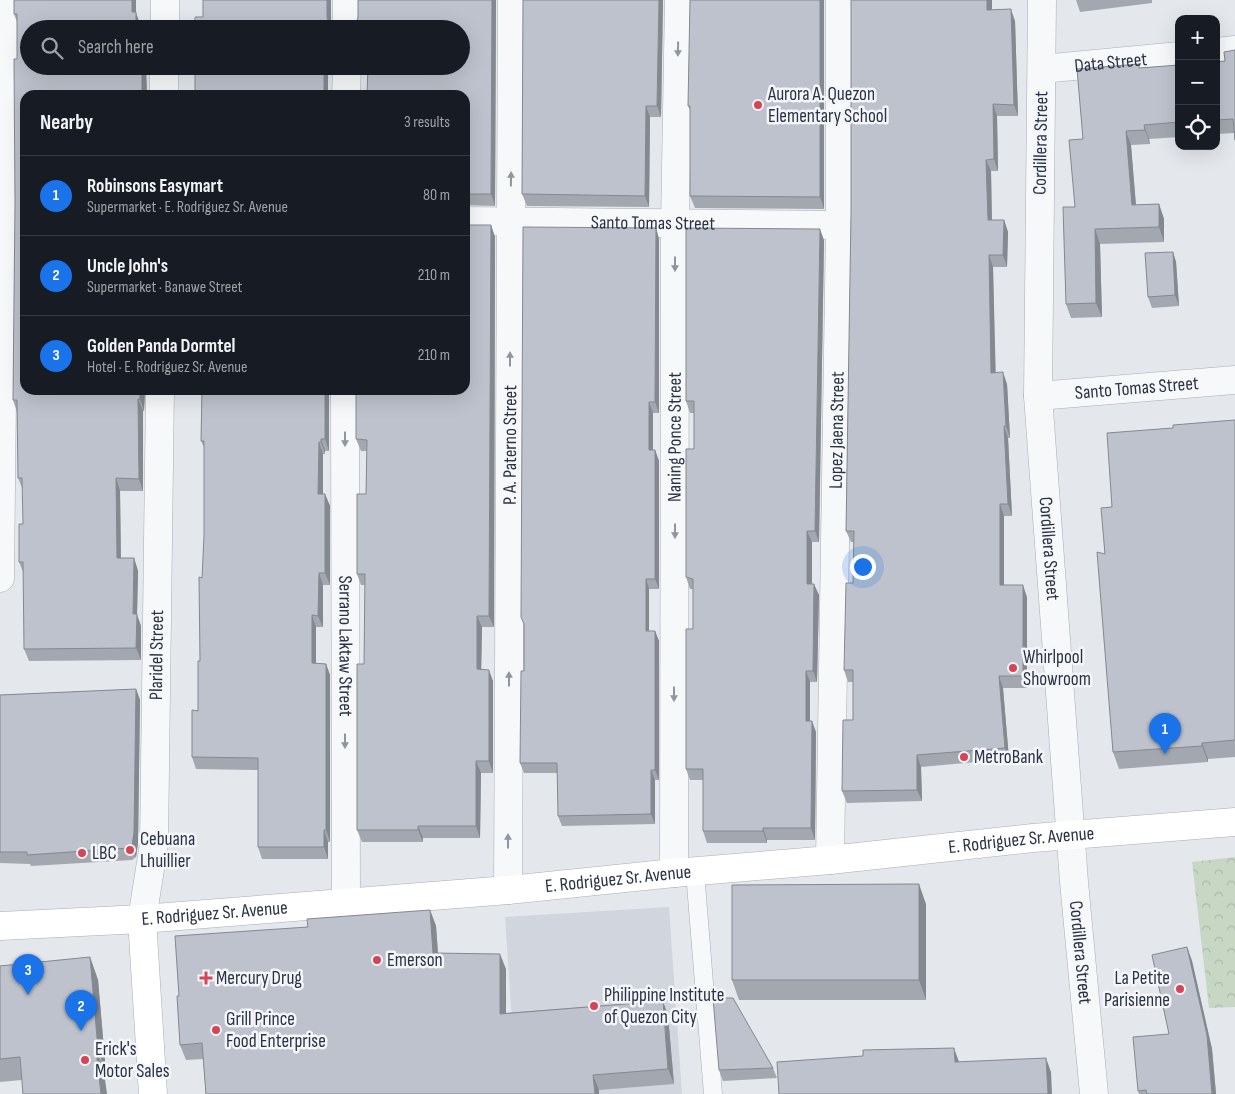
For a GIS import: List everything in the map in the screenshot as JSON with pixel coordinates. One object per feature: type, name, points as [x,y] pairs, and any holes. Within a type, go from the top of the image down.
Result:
[{"type":"main road","name":"E. Rodriguez Sr. Avenue","points":[[0,926],[142,919],[508,890],[1071,835],[1235,822]]},
{"type":"main road","points":[[142,919],[153,1094]]},
{"type":"street","points":[[0,578],[10,215],[3,0]]},
{"type":"street","points":[[165,0],[165,20]]},
{"type":"street","points":[[347,0],[347,20]]},
{"type":"street","name":"P. A. Paterno Street","points":[[508,890],[512,0]]},
{"type":"street","name":"Naning Ponce Street","points":[[679,0],[676,224],[684,873]]},
{"type":"street","name":"Lopez Jaena Street","points":[[830,860],[840,225],[840,0]]},
{"type":"street","name":"Cordillera Street","points":[[1042,0],[1038,396],[1074,882],[1094,1094]]},
{"type":"street","points":[[1220,52],[1235,50]]},
{"type":"street","name":"Data Street","points":[[1042,70],[1175,56]]},
{"type":"street","points":[[164,75],[164,90]]},
{"type":"street","points":[[346,90],[347,75]]},
{"type":"street","name":"Santo Tomas Street","points":[[470,221],[840,225]]},
{"type":"street","name":"Santo Tomas Street","points":[[1038,396],[1235,380]]},
{"type":"street","name":"Plaridel Street","points":[[142,919],[154,844],[160,395]]},
{"type":"street","name":"Serrano Laktaw Street","points":[[345,395],[346,902]]},
{"type":"lane","points":[[684,873],[713,1094]]},
{"type":"shaded area","name":"Philippine Institute of Quezon City","points":[[669,907],[682,1094],[517,1094],[505,917]]},
{"type":"green space","points":[[1235,857],[1235,1007],[1209,1008],[1192,862]]},
{"type":"building","points":[[14,0],[132,0],[132,12],[136,12],[136,20],[20,20],[20,75],[142,75],[142,90],[20,90],[20,395],[140,395],[140,399],[138,399],[139,479],[116,478],[117,558],[134,558],[133,614],[137,614],[136,648],[24,649],[23,562],[19,562],[19,524],[23,524],[22,478],[18,478],[17,400],[13,400],[14,59],[17,59],[17,14],[14,14]]},
{"type":"building","points":[[203,0],[327,0],[328,20],[195,20],[195,17],[203,17]]},
{"type":"building","points":[[358,0],[492,0],[491,194],[470,194],[470,90],[367,90],[368,75],[470,75],[470,20],[357,20]]},
{"type":"building","points":[[523,0],[659,0],[657,106],[646,106],[645,196],[522,194]]},
{"type":"building","name":"Aurora A. Quezon Elementary School","points":[[690,0],[820,0],[820,197],[690,196],[690,106],[688,106]]},
{"type":"building","points":[[851,0],[987,0],[987,10],[1011,9],[1014,105],[993,104],[994,159],[986,160],[988,220],[1004,220],[1003,255],[989,255],[991,373],[1003,372],[1006,426],[1004,426],[1008,504],[1000,504],[1000,585],[1023,585],[1023,676],[999,676],[1005,748],[917,755],[917,790],[842,791],[843,720],[853,720],[853,670],[844,670],[846,583],[853,583],[854,531],[846,531],[851,214]]},
{"type":"building","points":[[1235,50],[1235,140],[1233,119],[1220,120],[1220,62],[1225,61],[1224,52]]},
{"type":"building","points":[[1139,64],[1139,68],[1175,65],[1175,122],[1144,125],[1145,130],[1126,131],[1132,205],[1159,204],[1159,227],[1095,229],[1096,303],[1066,304],[1063,207],[1075,207],[1069,140],[1083,139],[1077,69]]},
{"type":"building","points":[[195,75],[324,75],[324,90],[195,90]]},
{"type":"building","points":[[470,225],[491,225],[489,616],[477,616],[477,669],[489,670],[489,761],[476,761],[476,826],[418,826],[418,830],[357,830],[357,664],[364,664],[365,574],[357,574],[357,494],[366,494],[367,440],[356,439],[356,395],[470,395]]},
{"type":"building","points":[[523,227],[656,228],[655,402],[649,402],[649,450],[655,450],[655,579],[646,579],[646,631],[655,631],[655,770],[651,770],[651,814],[558,816],[557,763],[520,763],[521,671],[524,671],[524,624],[521,617]]},
{"type":"building","points":[[686,228],[820,229],[815,531],[807,531],[807,584],[814,584],[813,671],[806,671],[806,721],[812,721],[811,828],[763,828],[763,831],[703,831],[703,769],[686,769],[686,629],[693,629],[693,579],[686,577],[686,449],[694,449],[694,401],[686,401]]},
{"type":"building","points":[[1173,252],[1175,295],[1148,297],[1145,253]]},
{"type":"building","points":[[202,395],[325,395],[325,439],[321,439],[321,442],[319,442],[318,494],[325,494],[325,573],[319,573],[318,616],[312,615],[312,663],[326,664],[326,830],[324,830],[324,847],[258,847],[258,758],[192,757],[192,710],[198,711],[198,661],[200,661],[199,577],[202,578],[204,536],[204,441],[201,441]]},
{"type":"building","points":[[1235,420],[1235,740],[1202,743],[1202,746],[1113,752],[1097,552],[1105,554],[1101,508],[1112,507],[1107,433],[1173,428],[1173,425]]},
{"type":"building","points":[[136,689],[134,832],[132,846],[128,848],[27,855],[27,852],[0,852],[0,695]]},
{"type":"building","points":[[919,884],[919,980],[732,980],[732,885]]},
{"type":"building","points":[[430,910],[433,953],[500,954],[500,1014],[663,1001],[668,1069],[593,1075],[595,1094],[206,1094],[202,1043],[180,1045],[175,936],[308,927],[307,919]]},
{"type":"building","points":[[1187,947],[1207,1035],[1212,1094],[1147,1094],[1146,1090],[1138,1091],[1133,1037],[1169,1034],[1152,955]]},
{"type":"building","points":[[90,957],[101,1094],[23,1094],[20,1057],[0,1059],[0,966]]},
{"type":"building","points":[[713,998],[733,998],[773,1068],[719,1070]]},
{"type":"building","points":[[954,1048],[955,1062],[1046,1058],[1048,1094],[779,1094],[777,1062],[863,1056],[863,1050]]},
{"type":"place","name":"Aurora A. Quezon Elementary School","points":[[758,105]]},
{"type":"place","name":"Whirlpool Showroom","points":[[1013,668]]},
{"type":"place","name":"Robinsons Easymart","points":[[1165,754]]},
{"type":"place","name":"MetroBank","points":[[964,757]]},
{"type":"place","name":"Cebuana Lhuillier","points":[[130,850]]},
{"type":"place","name":"LBC","points":[[82,853]]},
{"type":"place","name":"Emerson","points":[[377,960]]},
{"type":"place","name":"Mercury Drug","points":[[206,978]]},
{"type":"place","name":"La Petite Parisienne","points":[[1180,989]]},
{"type":"place","name":"Golden Panda Dormtel","points":[[28,995]]},
{"type":"place","name":"Philippine Institute of Quezon City","points":[[594,1006]]},
{"type":"place","name":"Grill Prince Food Enterprise","points":[[216,1030]]},
{"type":"place","name":"Uncle John's","points":[[81,1031]]},
{"type":"place","name":"Erick's Motor Sales","points":[[85,1060]]}]
